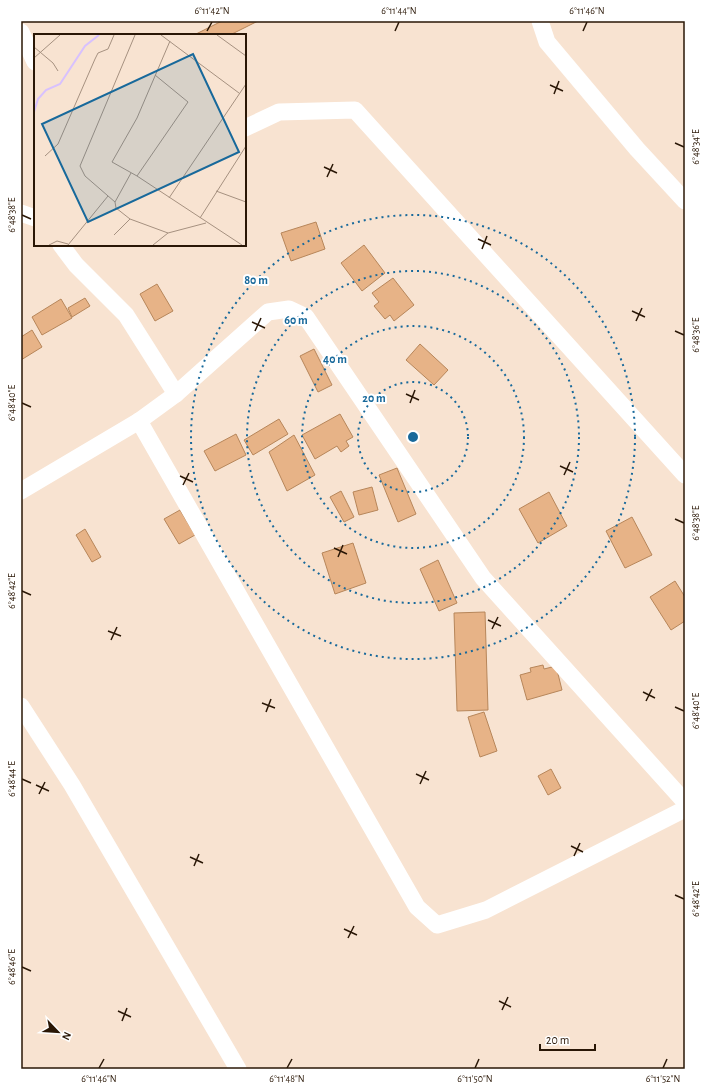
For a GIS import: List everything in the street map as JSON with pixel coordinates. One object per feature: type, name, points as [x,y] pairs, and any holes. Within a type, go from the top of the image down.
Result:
[{"type":"street","points":[[540,21],[546,42],[637,149],[685,202]]},
{"type":"street","points":[[21,32],[34,60]]},
{"type":"street","points":[[246,128],[279,112],[355,110],[685,475]]},
{"type":"street","points":[[21,213],[34,218]]},
{"type":"street","points":[[62,246],[76,265],[126,315],[176,394]]},
{"type":"street","points":[[21,491],[139,421],[176,394],[268,312],[289,310],[306,317],[483,578],[685,802]]},
{"type":"street","points":[[139,421],[417,906],[437,925],[486,910],[685,809]]},
{"type":"street","points":[[21,706],[72,785],[238,1069]]},
{"type":"building","points":[[222,21],[258,21],[232,34],[196,34]]},
{"type":"building","points":[[316,222],[325,249],[291,261],[281,233]]},
{"type":"building","points":[[364,245],[385,273],[362,291],[341,263]]},
{"type":"building","points":[[393,278],[414,305],[394,321],[390,315],[385,319],[374,306],[379,302],[372,293]]},
{"type":"building","points":[[157,284],[173,311],[155,321],[140,294]]},
{"type":"building","points":[[85,298],[90,306],[72,317],[68,308]]},
{"type":"building","points":[[61,299],[72,318],[42,335],[32,317]]},
{"type":"building","points":[[32,330],[42,347],[21,360],[21,337]]},
{"type":"building","points":[[420,344],[448,370],[434,385],[406,360]]},
{"type":"building","points":[[314,349],[332,385],[318,392],[300,356]]},
{"type":"building","points":[[340,414],[353,437],[346,441],[349,446],[341,452],[337,446],[315,459],[302,435]]},
{"type":"building","points":[[279,419],[288,434],[253,455],[244,440]]},
{"type":"building","points":[[236,434],[246,455],[215,471],[204,451]]},
{"type":"building","points":[[294,435],[315,475],[287,491],[269,452]]},
{"type":"building","points":[[397,468],[416,514],[398,522],[379,475]]},
{"type":"building","points":[[372,487],[378,510],[359,515],[353,492]]},
{"type":"building","points":[[341,491],[354,517],[344,522],[330,497]]},
{"type":"building","points":[[549,492],[567,526],[538,543],[519,509]]},
{"type":"building","points":[[180,510],[195,535],[179,544],[164,519]]},
{"type":"building","points":[[632,517],[652,555],[625,568],[606,531]]},
{"type":"building","points":[[85,529],[101,557],[92,562],[76,535]]},
{"type":"building","points":[[353,543],[366,583],[335,594],[322,553]]},
{"type":"building","points":[[438,560],[457,603],[439,611],[420,569]]},
{"type":"building","points":[[675,581],[685,597],[685,621],[671,630],[650,597]]},
{"type":"building","points":[[485,612],[488,710],[457,711],[454,613]]},
{"type":"building","points":[[543,665],[544,669],[556,666],[562,690],[527,700],[520,675],[531,672],[530,668]]},
{"type":"building","points":[[484,712],[497,751],[480,757],[468,717]]},
{"type":"building","points":[[551,769],[561,788],[548,795],[538,776]]}]
